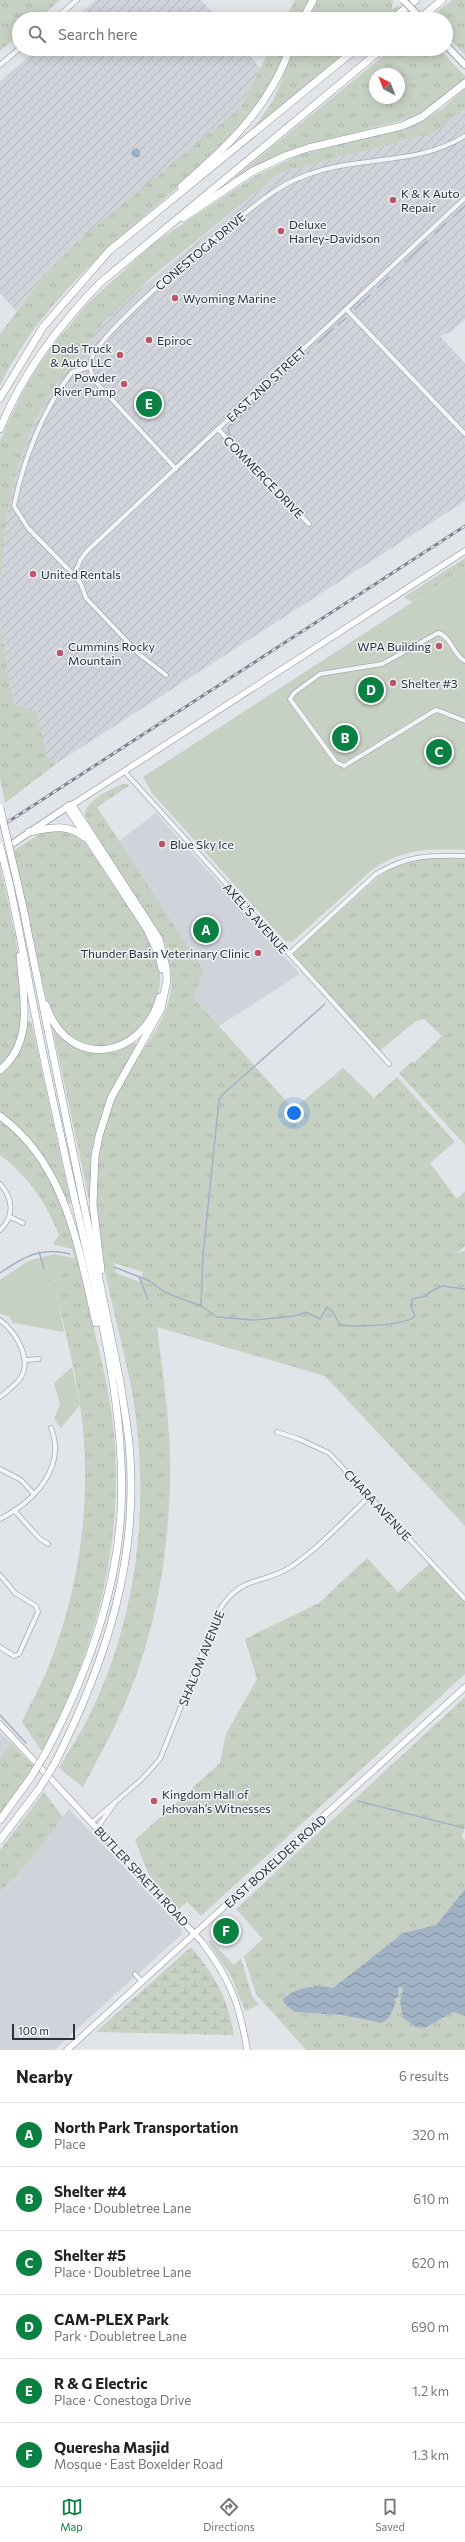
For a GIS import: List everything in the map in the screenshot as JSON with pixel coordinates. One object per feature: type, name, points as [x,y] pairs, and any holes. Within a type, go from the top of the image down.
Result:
[{"type":"highway","points":[[307,12],[313,0]]},
{"type":"highway","points":[[401,12],[416,0]]},
{"type":"highway","points":[[428,12],[442,0]]},
{"type":"highway","points":[[0,398],[43,327],[109,252],[231,142],[254,115],[274,85],[287,56]]},
{"type":"highway","points":[[109,252],[347,56]]},
{"type":"highway","points":[[0,429],[22,385],[54,335],[95,288],[134,253],[373,56]]},
{"type":"highway","points":[[134,253],[253,171],[308,148],[402,126],[422,117],[465,83]]},
{"type":"highway","points":[[0,846],[9,882],[21,918],[43,997],[51,1018],[64,1036],[75,1045],[98,1050],[111,1050],[135,1036],[145,1027],[157,1006],[162,978],[161,965],[154,942],[147,929],[88,840],[70,806]]},
{"type":"highway","points":[[70,806],[158,939],[166,967],[167,980],[161,1009],[111,1098],[98,1136],[95,1156],[93,1204],[101,1269],[100,1288]]},
{"type":"highway","points":[[0,808],[17,881],[36,1021],[101,1324],[113,1395],[121,1469],[121,1512],[115,1557],[104,1611],[86,1668],[71,1705],[45,1754],[31,1777],[0,1820]]},
{"type":"highway","points":[[30,832],[56,826],[68,828],[88,840]]},
{"type":"highway","points":[[0,1840],[39,1789],[55,1763],[82,1710],[105,1649],[121,1588],[130,1526],[129,1444],[120,1381],[21,918]]},
{"type":"highway","points":[[0,1070],[16,1053],[22,1039],[25,1018],[21,918]]},
{"type":"highway","points":[[0,1116],[23,1137],[38,1156],[52,1176],[70,1215],[113,1395]]},
{"type":"main road","points":[[404,0],[414,12]]},
{"type":"main road","points":[[453,52],[465,65]]},
{"type":"main road","points":[[0,852],[465,551]]},
{"type":"main road","name":"EAST BOXELDER ROAD","points":[[67,2050],[465,1687]]},
{"type":"main road","name":"BUTLER SPAETH ROAD","points":[[0,1724],[195,1934],[221,1967],[231,1985],[242,2016],[247,2050]]},
{"type":"street","points":[[62,12],[77,0]]},
{"type":"street","points":[[0,65],[12,55]]},
{"type":"street","name":"CONESTOGA DRIVE","points":[[90,367],[95,352],[104,341],[158,286],[242,215],[276,190],[322,169],[350,163],[425,154],[440,149],[465,136]]},
{"type":"street","name":"EAST 2ND STREET","points":[[74,575],[81,559],[87,551],[465,198]]},
{"type":"street","points":[[346,309],[465,434]]},
{"type":"street","points":[[166,675],[139,654],[86,598],[81,584],[74,575],[28,528],[14,506],[27,459],[43,420],[72,372],[90,367],[95,381],[176,469]]},
{"type":"street","name":"COMMERCE DRIVE","points":[[218,429],[309,524]]},
{"type":"street","points":[[465,661],[457,654],[445,637],[438,633],[382,664],[320,674],[294,692],[290,699],[336,762],[344,766],[434,711],[437,710],[465,722]]},
{"type":"street","name":"AXEL'S AVENUE","points":[[124,771],[389,1064]]},
{"type":"street","points":[[288,954],[376,874],[392,865],[409,858],[426,855],[465,856]]},
{"type":"street","points":[[0,1184],[10,1198],[10,1217],[0,1230]]},
{"type":"street","points":[[10,1217],[23,1223]]},
{"type":"street","points":[[0,1320],[14,1334],[25,1360],[24,1371],[19,1380],[0,1397]]},
{"type":"street","points":[[25,1360],[39,1359]]},
{"type":"street","points":[[0,1519],[14,1510],[45,1482],[55,1462],[55,1438],[51,1428]]},
{"type":"street","name":"CHARA AVENUE","points":[[277,1432],[299,1439],[329,1453],[465,1599]]},
{"type":"street","points":[[0,1469],[21,1480],[33,1493]]},
{"type":"street","name":"SHALOM AVENUE","points":[[92,1822],[116,1803],[160,1759],[225,1601],[242,1586],[291,1567],[370,1496]]},
{"type":"street","points":[[14,1510],[39,1538],[48,1544]]},
{"type":"street","points":[[0,1575],[15,1593],[36,1606],[38,1612],[23,1650],[14,1656],[0,1647]]},
{"type":"street","name":"SHALOM AVENUE","points":[[97,1828],[116,1803]]},
{"type":"street","points":[[135,1974],[142,1982]]},
{"type":"shaded area","points":[[96,0],[201,0],[212,12],[82,12]]},
{"type":"shaded area","points":[[30,56],[250,56],[260,68],[240,108],[81,239],[44,275],[16,311],[0,293],[0,81]]},
{"type":"shaded area","points":[[465,109],[465,319],[451,332],[440,336],[465,363],[465,501],[57,763],[48,762],[36,713],[14,704],[0,627],[0,580],[7,515],[16,472],[35,420],[55,386],[103,323],[127,300],[281,172],[434,133]]},
{"type":"shaded area","points":[[156,813],[300,974],[219,1026],[193,997],[204,971],[119,841]]},
{"type":"shaded area","points":[[0,1732],[11,1743],[0,1758]]},
{"type":"shaded area","points":[[69,1809],[182,1929],[181,1935],[54,2050],[0,2050],[0,1892],[29,1861]]},
{"type":"green space","points":[[0,0],[60,0],[46,12],[12,12],[12,41],[0,51]]},
{"type":"green space","points":[[295,0],[310,0],[304,12],[289,12]]},
{"type":"green space","points":[[318,0],[393,0],[392,9],[398,6],[401,9],[397,12],[312,12]]},
{"type":"green space","points":[[452,0],[465,0],[465,55],[453,42],[453,12],[437,12]]},
{"type":"green space","points":[[266,56],[284,56],[262,97],[247,121],[231,141],[218,154],[101,255],[78,278],[55,303],[35,329],[16,356],[0,386],[0,334],[44,275],[81,238],[240,108]]},
{"type":"green space","points":[[291,56],[343,56],[243,138],[258,122],[274,99]]},
{"type":"green space","points":[[383,56],[446,56],[465,76],[465,80],[427,110],[411,118],[315,143],[237,180],[235,177]]},
{"type":"green space","points":[[465,88],[465,109],[434,133],[281,172],[153,276],[103,323],[55,386],[35,420],[16,472],[7,515],[0,580],[0,441],[19,399],[35,371],[53,345],[87,304],[154,243],[255,176],[299,155],[413,126],[442,109]]},
{"type":"green space","points":[[465,558],[465,568],[412,602],[404,597]]},
{"type":"green space","points":[[465,568],[465,850],[417,851],[407,853],[385,862],[373,869],[292,942],[285,941],[152,793],[143,777]]},
{"type":"green space","points":[[0,627],[14,704],[36,712],[48,761],[57,763],[5,803],[0,778]]},
{"type":"green space","points":[[119,785],[130,785],[97,807],[204,971],[193,997],[293,1109],[343,1068],[374,1098],[397,1077],[455,1142],[430,1163],[457,1199],[465,1191],[465,1246],[457,1253],[465,1251],[465,1526],[325,1376],[157,1327],[170,1445],[169,1510],[160,1587],[141,1662],[127,1699],[116,1724],[83,1787],[59,1768],[87,1720],[104,1682],[118,1642],[129,1601],[136,1560],[140,1518],[138,1434],[132,1392],[100,1245],[96,1186],[98,1156],[113,1103],[128,1074],[158,1026],[165,1011],[170,996],[171,979],[169,961],[163,939],[85,815],[86,809],[90,804],[107,791]],"holes":[[[114,1263],[143,1272],[140,1282],[116,1273]]]},
{"type":"green space","points":[[58,829],[78,835],[86,844],[145,931],[155,951],[160,980],[154,1006],[141,1027],[122,1041],[101,1047],[79,1043],[60,1028],[46,999],[13,851],[39,834]]},
{"type":"green space","points":[[426,857],[465,859],[465,1145],[399,1073],[412,1061],[414,1063],[442,1036],[424,1019],[416,1021],[379,1051],[293,957],[294,953],[378,877],[393,867]]},
{"type":"green space","points":[[0,866],[19,957],[23,1006],[22,1028],[17,1049],[0,1067]]},
{"type":"green space","points":[[31,1021],[71,1203],[67,1204],[54,1174],[0,1112],[0,1073],[15,1057],[21,1045],[26,1023]]},
{"type":"green space","points":[[51,1021],[80,1045],[89,1050],[109,1052],[121,1049],[135,1042],[137,1047],[115,1085],[101,1121],[93,1160],[90,1204]]},
{"type":"green space","points":[[0,1118],[31,1149],[44,1166],[62,1205],[75,1245],[110,1401],[114,1433],[116,1476],[114,1517],[110,1558],[102,1598],[91,1637],[77,1675],[61,1714],[42,1752],[22,1722],[47,1670],[59,1638],[76,1573],[84,1506],[84,1439],[80,1405],[53,1275],[74,1258],[72,1249],[53,1244],[59,1235],[42,1201],[28,1181],[0,1155]]},
{"type":"green space","points":[[54,1254],[74,1258],[53,1275],[64,1332],[13,1323],[9,1316],[0,1314],[0,1280],[28,1261]]},
{"type":"green space","points":[[72,1367],[80,1405],[61,1428],[54,1419],[60,1404],[54,1383]]},
{"type":"green space","points":[[367,1558],[398,1592],[429,1564],[465,1602],[465,1674],[201,1916],[187,1902],[179,1909],[149,1875],[135,1840],[220,1763],[226,1734],[257,1679],[245,1639],[319,1603]]},
{"type":"green space","points":[[465,1697],[465,1826],[462,1837],[465,1840],[465,1889],[436,1925],[403,1933],[333,1988],[329,1987],[294,2012],[342,2015],[382,2023],[389,2018],[396,2003],[394,1999],[399,1993],[399,1986],[403,1989],[400,2002],[403,2017],[416,2027],[425,2028],[453,2012],[465,2016],[465,2050],[306,2050],[256,1994],[244,1956],[263,1939],[236,1909]]},
{"type":"green space","points":[[11,1743],[34,1767],[0,1814],[0,1758]]},
{"type":"green space","points":[[44,1792],[63,1817],[29,1861],[0,1892],[0,1850]]},
{"type":"green space","points":[[210,1940],[234,1965],[241,1958],[252,1996],[259,2005],[245,2011],[231,1976],[208,1942]]},
{"type":"green space","points":[[191,1947],[214,1978],[224,1998],[234,2035],[96,2032]]},
{"type":"water","points":[[134,149],[138,149],[140,153],[138,157],[134,157],[132,155],[132,151]]},
{"type":"water","points":[[465,1889],[465,2016],[453,2012],[425,2028],[416,2027],[403,2018],[400,2002],[403,1989],[399,1986],[398,1997],[394,1999],[396,2003],[389,2018],[382,2023],[342,2015],[294,2012],[284,2003],[283,1999],[301,1989],[321,1986],[333,1988],[403,1933],[436,1925]]},
{"type":"waterway","points":[[454,216],[465,206]]},
{"type":"waterway","points":[[435,233],[446,223]]},
{"type":"waterway","points":[[405,262],[427,241]]},
{"type":"waterway","points":[[378,287],[389,277]]},
{"type":"waterway","points":[[355,309],[370,295]]},
{"type":"waterway","points":[[338,325],[346,318]]},
{"type":"waterway","points":[[319,342],[333,329]]},
{"type":"waterway","points":[[274,385],[309,352]]},
{"type":"waterway","points":[[230,437],[228,428],[266,392]]},
{"type":"waterway","points":[[201,1306],[203,1255],[219,1100],[223,1094],[325,1004]]},
{"type":"waterway","points":[[0,1273],[33,1254],[50,1251],[70,1254]]},
{"type":"waterway","points":[[39,1252],[44,1268]]},
{"type":"waterway","points":[[114,1267],[150,1281],[164,1292],[201,1306],[217,1317],[253,1320],[295,1316],[306,1312],[320,1319],[327,1307],[332,1311],[340,1325],[368,1326],[391,1324],[401,1322],[415,1316],[411,1306],[412,1299],[426,1296],[428,1293],[442,1286],[465,1289]]},
{"type":"waterway","points":[[139,1277],[148,1299]]},
{"type":"waterway","points":[[0,1715],[26,1743]]},
{"type":"waterway","points":[[358,1801],[464,1828]]},
{"type":"railway","points":[[0,827],[465,526]]},
{"type":"place","name":"K & K Auto Repair","points":[[393,200]]},
{"type":"place","name":"Deluxe Harley-Davidson","points":[[281,231]]},
{"type":"place","name":"Wyoming Marine","points":[[175,298]]},
{"type":"place","name":"Epiroc","points":[[149,340]]},
{"type":"place","name":"Dads Truck & Auto LLC","points":[[120,355]]},
{"type":"place","name":"Powder River Pump","points":[[124,384]]},
{"type":"place","name":"R & G Electric","points":[[149,404]]},
{"type":"place","name":"United Rentals","points":[[33,574]]},
{"type":"place","name":"WPA Building","points":[[439,646]]},
{"type":"place","name":"Cummins Rocky Mountain","points":[[60,653]]},
{"type":"place","name":"Shelter #3","points":[[393,683]]},
{"type":"place","name":"CAM-PLEX Park","points":[[371,690]]},
{"type":"place","name":"Shelter #4","points":[[345,738]]},
{"type":"place","name":"Shelter #5","points":[[439,752]]},
{"type":"place","name":"Blue Sky Ice","points":[[162,844]]},
{"type":"place","name":"North Park Transportation","points":[[206,930]]},
{"type":"place","name":"Thunder Basin Veterinary Clinic","points":[[258,953]]},
{"type":"place","name":"Kingdom Hall of Jehovah’s Witnesses","points":[[154,1801]]},
{"type":"place","name":"Queresha Masjid","points":[[226,1931]]}]
